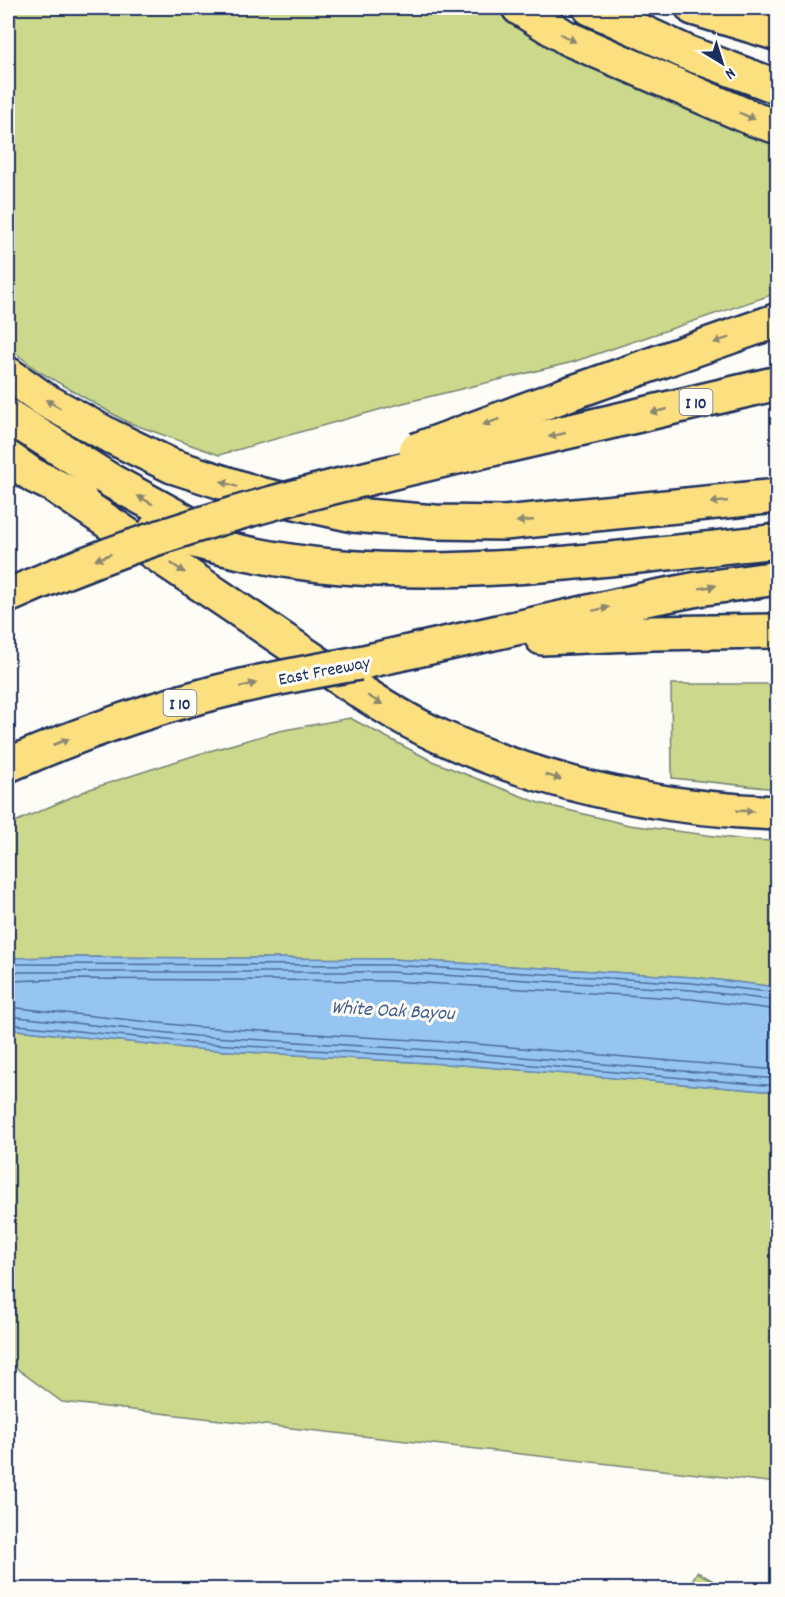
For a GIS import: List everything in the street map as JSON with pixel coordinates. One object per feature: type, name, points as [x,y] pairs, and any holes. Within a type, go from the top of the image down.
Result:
[{"type":"highway","points":[[519,8],[567,38],[777,127]]},
{"type":"highway","points":[[590,8],[688,53],[777,87]]},
{"type":"highway","points":[[693,8],[777,34]]},
{"type":"highway","points":[[279,500],[565,394],[777,320]]},
{"type":"highway","points":[[8,374],[45,400],[77,418],[172,466],[259,494],[353,514],[435,522],[504,523],[777,496]]},
{"type":"highway","name":"I 10","points":[[8,596],[46,578],[118,551],[279,500],[777,383]]},
{"type":"highway","points":[[8,416],[111,481],[209,535],[275,557]]},
{"type":"highway","points":[[8,458],[34,481],[370,697],[438,736],[509,764],[579,785],[651,802],[731,811],[777,813]]},
{"type":"highway","points":[[34,481],[138,525],[200,543],[340,567],[408,570],[496,568],[777,541]]},
{"type":"highway","points":[[359,663],[651,598],[777,578]]},
{"type":"highway","name":"East Freeway","points":[[8,765],[105,726],[172,705],[242,686],[359,663],[516,639],[777,631]]},
{"type":"green space","points":[[8,8],[489,8],[770,138],[777,144],[777,293],[573,362],[403,403],[219,455],[127,422],[38,371],[8,347]]},
{"type":"green space","points":[[671,684],[777,684],[777,789],[672,778]]},
{"type":"green space","points":[[350,718],[432,761],[539,803],[629,825],[746,840],[777,841],[777,987],[693,977],[391,959],[8,958],[8,825],[90,789],[199,754],[279,731]]},
{"type":"green space","points":[[8,1029],[195,1049],[462,1065],[777,1092],[777,1483],[62,1402],[8,1362]]},
{"type":"green space","points":[[697,1572],[728,1589],[687,1589]]},
{"type":"water","name":"White Oak Bayou","points":[[8,958],[391,959],[693,977],[777,987],[777,1092],[462,1065],[195,1049],[8,1029]]}]
